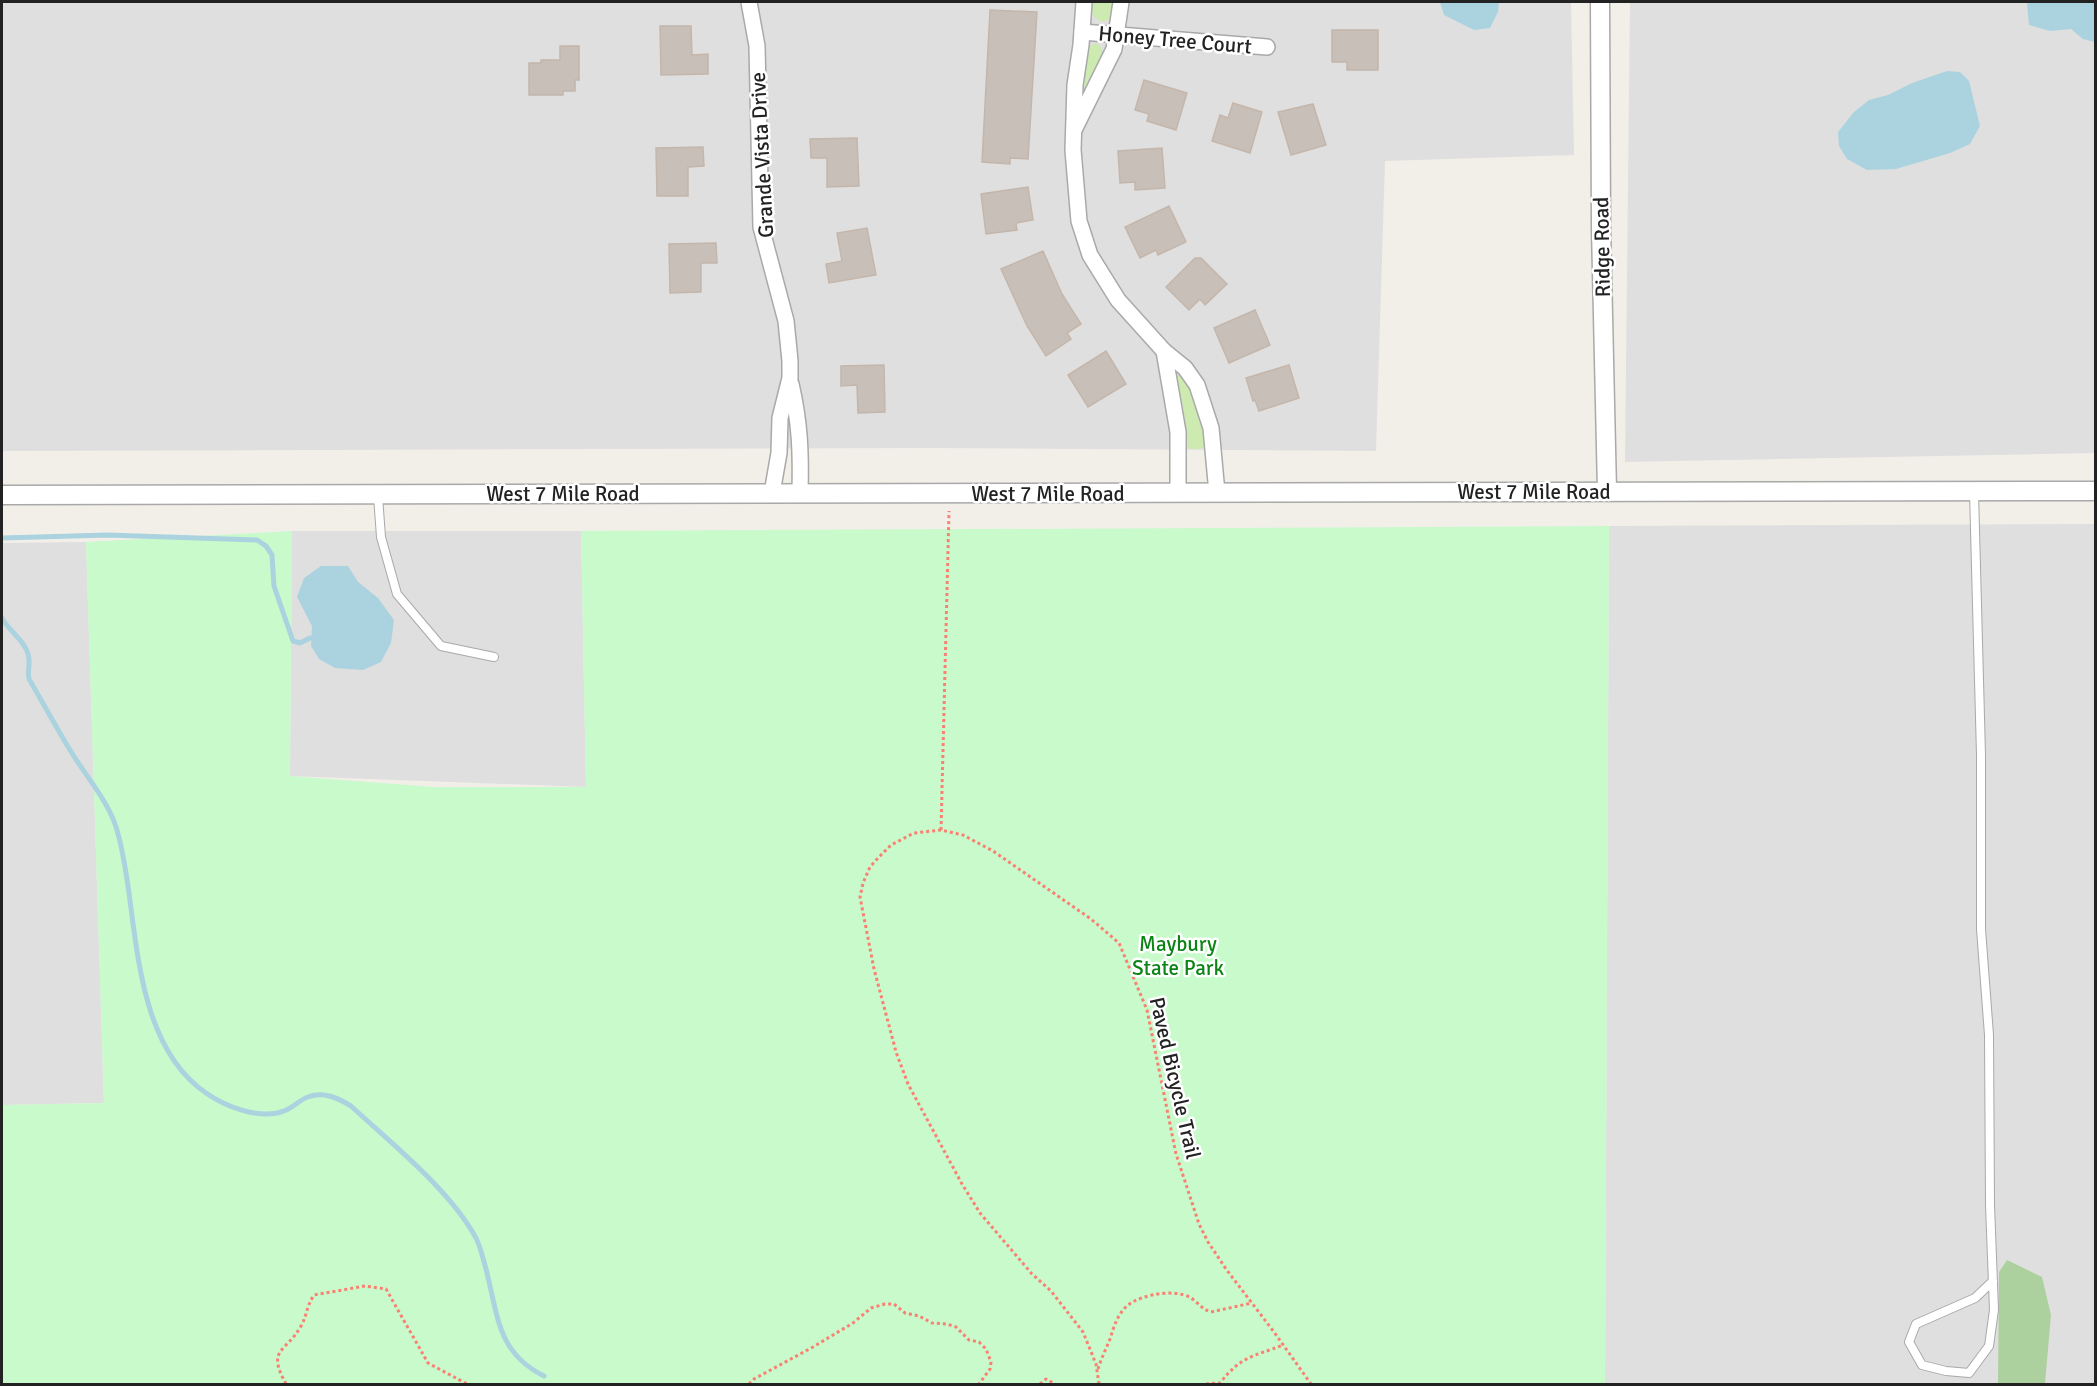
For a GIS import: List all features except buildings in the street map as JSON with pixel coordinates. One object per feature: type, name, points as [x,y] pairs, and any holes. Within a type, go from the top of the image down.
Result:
[{"type":"street","name":"Grande Vista Drive","points":[[749,2],[757,46],[761,227],[786,321],[790,378],[799,418],[800,493]]},
{"type":"street","points":[[1083,2],[1082,32],[1075,86],[1073,150],[1079,221],[1090,255],[1118,300],[1164,351],[1185,368],[1197,384],[1211,428],[1217,493]]},
{"type":"street","points":[[1074,130],[1114,49],[1121,2]]},
{"type":"street","name":"Ridge Road","points":[[1600,2],[1601,228],[1607,492]]},
{"type":"street","name":"Honey Tree Court","points":[[1082,32],[1267,47]]},
{"type":"street","points":[[1164,351],[1178,432],[1178,493]]},
{"type":"street","name":"Grande Vista Drive","points":[[772,493],[779,453],[780,418],[790,378]]},
{"type":"street","name":"West 7 Mile Road","points":[[2,495],[2096,491]]},
{"type":"lane","points":[[1974,491],[1981,755],[1981,929],[1989,1035],[1990,1205],[1993,1281],[1994,1310],[1989,1346],[1969,1373],[1946,1371],[1922,1365],[1909,1342],[1916,1324],[1975,1298],[1993,1281]]},
{"type":"lane","points":[[378,494],[381,537],[397,594],[441,646],[494,657]]},
{"type":"path","points":[[941,830],[950,494]]},
{"type":"path","name":"Paved Bicycle Trail","points":[[1099,1384],[1096,1364],[1083,1332],[1051,1292],[1032,1274],[980,1213],[908,1084],[896,1052],[860,904],[861,887],[870,867],[891,845],[914,833],[941,830],[963,835],[993,851],[1091,918],[1119,943],[1147,1010],[1176,1154],[1192,1206],[1208,1242],[1311,1384]]},
{"type":"path","points":[[286,1384],[279,1372],[277,1358],[282,1347],[301,1326],[307,1305],[314,1295],[365,1286],[386,1289],[428,1363],[467,1384]]},
{"type":"path","points":[[1097,1372],[1114,1322],[1132,1302],[1153,1295],[1172,1293],[1188,1296],[1204,1310],[1211,1312],[1252,1303]]},
{"type":"path","points":[[749,1384],[754,1378],[853,1323],[871,1308],[885,1304],[894,1304],[905,1313],[919,1316],[932,1323],[956,1327],[969,1340],[979,1342],[986,1349],[991,1362],[990,1369],[979,1384]]},
{"type":"path","points":[[1206,1384],[1220,1383],[1241,1360],[1283,1345]]},
{"type":"path","points":[[1040,1384],[1046,1379],[1054,1384]]},
{"type":"shaded area","points":[[2,2],[1571,2],[1574,155],[1385,161],[1376,451],[927,448],[2,451]]},
{"type":"shaded area","points":[[1630,2],[2095,2],[2095,453],[1625,462]]},
{"type":"shaded area","points":[[2095,524],[2095,1384],[1605,1384],[1609,526]]},
{"type":"shaded area","points":[[292,531],[581,531],[586,787],[290,776]]},
{"type":"shaded area","points":[[86,542],[104,1103],[2,1105],[2,543]]},
{"type":"green space","points":[[1091,2],[1114,2],[1112,17],[1103,21],[1096,19],[1092,12]]},
{"type":"green space","points":[[1097,43],[1102,49],[1101,58],[1090,85],[1084,87],[1082,84],[1088,47]]},
{"type":"green space","points":[[1179,374],[1191,390],[1202,418],[1205,446],[1201,449],[1189,449],[1186,441],[1184,411],[1177,377]]},
{"type":"green space","name":"Maybury State Park","points":[[1609,526],[1605,1384],[2,1384],[2,1105],[104,1103],[86,542],[292,531],[290,776],[434,787],[586,787],[581,531]]},
{"type":"green space","points":[[2007,1260],[2042,1277],[2051,1315],[2045,1384],[1998,1384],[1999,1272]]},
{"type":"water","points":[[1440,2],[1499,2],[1498,12],[1490,28],[1474,30],[1444,15]]},
{"type":"water","points":[[2029,2],[2095,2],[2095,42],[2083,39],[2071,29],[2050,31],[2029,25],[2027,4]]},
{"type":"water","points":[[1947,71],[1960,72],[1969,81],[1980,126],[1970,144],[1950,153],[1896,169],[1867,170],[1847,159],[1839,146],[1838,132],[1854,112],[1869,100],[1888,95],[1912,83]]},
{"type":"water","points":[[321,566],[348,566],[358,582],[378,598],[394,620],[391,643],[381,662],[363,670],[335,668],[319,659],[311,646],[312,626],[297,597],[304,578]]},
{"type":"waterway","points":[[2,538],[108,535],[257,540],[266,546],[272,555],[274,586],[293,641],[300,643],[310,638]]},
{"type":"waterway","points":[[2,618],[26,649],[29,657],[29,679],[70,750],[106,805],[115,824],[123,855],[140,971],[147,1000],[156,1027],[169,1052],[185,1075],[206,1093],[223,1103],[254,1113],[264,1114],[287,1110],[314,1095],[336,1098],[351,1106],[419,1168],[465,1220],[479,1246],[497,1317],[508,1344],[529,1367],[544,1376]]}]
